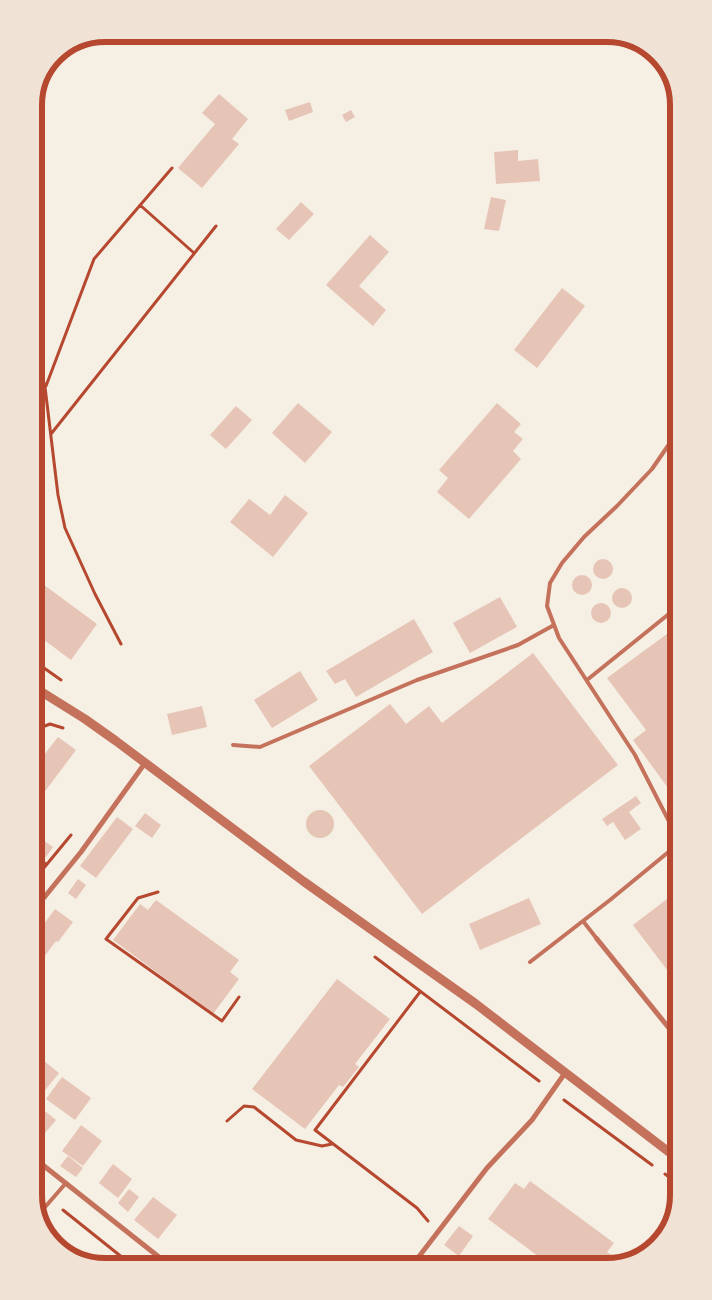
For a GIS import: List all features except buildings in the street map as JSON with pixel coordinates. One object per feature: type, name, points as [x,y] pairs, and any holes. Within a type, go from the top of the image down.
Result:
[{"type":"street","points":[[42,696],[85,720],[303,881],[476,1004],[670,1153]]},
{"type":"street","points":[[42,900],[81,852],[145,763]]},
{"type":"street","points":[[597,939],[670,1028]]},
{"type":"street","points":[[418,1258],[487,1168],[532,1120],[565,1073]]},
{"type":"street","points":[[42,1164],[159,1257]]},
{"type":"lane","points":[[670,443],[652,468],[617,506],[584,537],[562,563],[550,582],[547,606],[559,638],[635,754],[670,823]]},
{"type":"lane","points":[[587,680],[670,613]]},
{"type":"lane","points":[[233,745],[260,747],[416,680],[518,645],[554,625]]},
{"type":"lane","points":[[530,962],[670,850]]},
{"type":"lane","points":[[583,921],[597,939]]},
{"type":"lane","points":[[44,1208],[66,1183]]},
{"type":"path","points":[[45,387],[94,259],[172,168]]},
{"type":"path","points":[[140,205],[194,254]]},
{"type":"path","points":[[51,435],[216,226]]},
{"type":"path","points":[[43,378],[58,496],[65,528],[94,594],[121,644]]},
{"type":"path","points":[[42,727],[50,724],[66,729]]},
{"type":"path","points":[[42,862],[46,864]]},
{"type":"path","points":[[158,892],[138,898],[106,939],[222,1021],[239,996]]},
{"type":"path","points":[[368,952],[657,1168]]},
{"type":"path","points":[[420,992],[315,1130],[417,1208],[437,1233]]},
{"type":"path","points":[[227,1121],[244,1106],[254,1107],[296,1140],[322,1146],[332,1144]]},
{"type":"path","points":[[665,1174],[670,1178]]},
{"type":"path","points":[[51,1200],[122,1257]]}]
